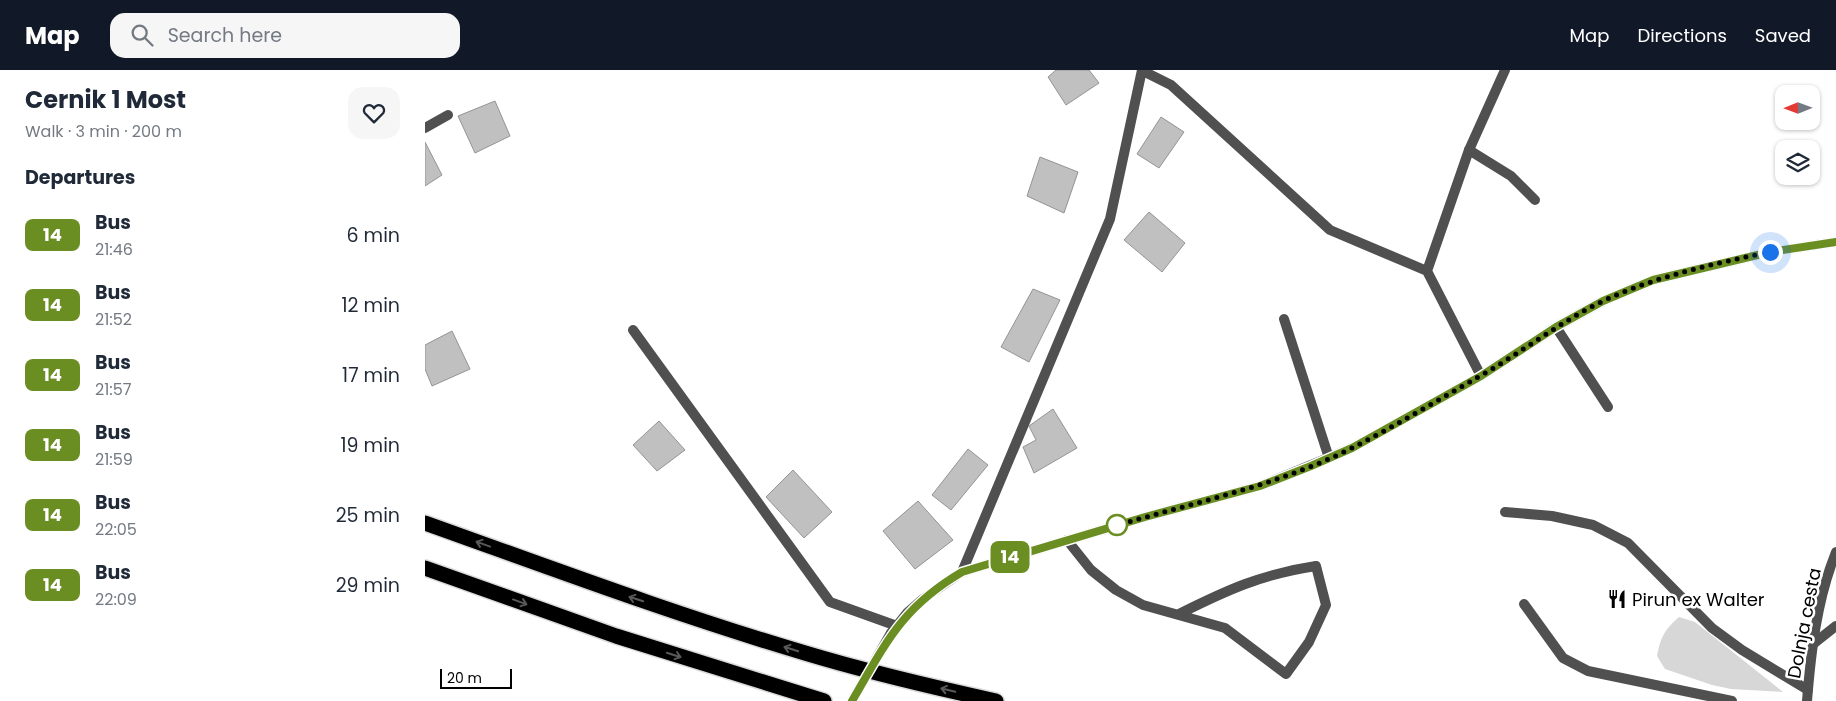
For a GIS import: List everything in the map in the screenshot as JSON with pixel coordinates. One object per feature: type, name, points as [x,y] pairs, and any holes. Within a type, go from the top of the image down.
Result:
[{"type":"highway","points":[[425,523],[634,598],[805,653],[923,685],[995,701]]},
{"type":"highway","points":[[425,568],[616,636],[824,701]]},
{"type":"street","points":[[1427,271],[1469,150],[1505,70]]},
{"type":"street","points":[[962,572],[1110,219],[1143,71],[1171,85],[1330,230],[1427,271],[1481,376]]},
{"type":"street","points":[[425,128],[448,115]]},
{"type":"street","points":[[1469,150],[1511,176],[1535,200]]},
{"type":"street","points":[[852,701],[894,629],[923,599],[962,572],[1067,540],[1260,486],[1329,458],[1481,376],[1556,327],[1603,301],[1653,280],[1770,252],[1836,242]]},
{"type":"street","points":[[1284,319],[1329,458]]},
{"type":"street","points":[[1556,327],[1608,407]]},
{"type":"street","points":[[633,330],[830,602],[894,629]]},
{"type":"street","points":[[1505,512],[1552,516],[1593,525],[1628,543],[1712,628],[1742,650],[1808,690]]},
{"type":"street","points":[[1067,540],[1091,570],[1116,590],[1143,605],[1225,628],[1286,674],[1309,642],[1326,605],[1316,566],[1279,571],[1233,587],[1179,614]]},
{"type":"street","name":"Dolnja cesta","points":[[1807,701],[1813,644],[1826,576],[1836,552]]},
{"type":"street","points":[[1525,604],[1563,658],[1588,671],[1732,701]]},
{"type":"street","points":[[1813,644],[1836,626]]},
{"type":"shaded area","points":[[1679,617],[1695,622],[1783,692],[1731,689],[1712,685],[1665,669],[1657,656],[1660,644],[1664,634]]},
{"type":"building","points":[[1056,70],[1089,70],[1099,83],[1066,105],[1048,77]]},
{"type":"building","points":[[495,101],[510,136],[475,153],[458,116]]},
{"type":"building","points":[[1161,117],[1184,132],[1159,168],[1137,154]]},
{"type":"building","points":[[425,142],[442,175],[425,186]]},
{"type":"building","points":[[1040,157],[1078,172],[1064,213],[1027,196]]},
{"type":"building","points":[[1149,212],[1185,243],[1162,272],[1124,240]]},
{"type":"building","points":[[1033,289],[1060,300],[1029,362],[1001,347]]},
{"type":"building","points":[[452,331],[470,369],[432,386],[425,369],[425,345]]},
{"type":"building","points":[[1053,409],[1077,448],[1034,473],[1023,447],[1036,440],[1029,426]]},
{"type":"building","points":[[659,421],[685,450],[657,471],[633,445]]},
{"type":"building","points":[[968,449],[988,465],[951,510],[932,495]]},
{"type":"building","points":[[793,470],[832,512],[804,538],[766,497]]},
{"type":"building","points":[[918,501],[953,540],[915,569],[883,531]]},
{"type":"bus line","name":"14","points":[[852,701],[891,633],[907,613],[944,583],[962,572],[1023,552],[1260,486],[1311,466],[1352,448],[1481,376],[1556,327],[1603,301],[1653,280],[1705,266],[1770,252],[1836,242]]},
{"type":"place","name":"Pirun ex Walter","points":[[1617,599]]},
{"type":"route","points":[[1117,525],[1115,526],[1260,486],[1311,466],[1352,448],[1481,376],[1556,327],[1603,301],[1653,280],[1705,266],[1770,252]]}]
